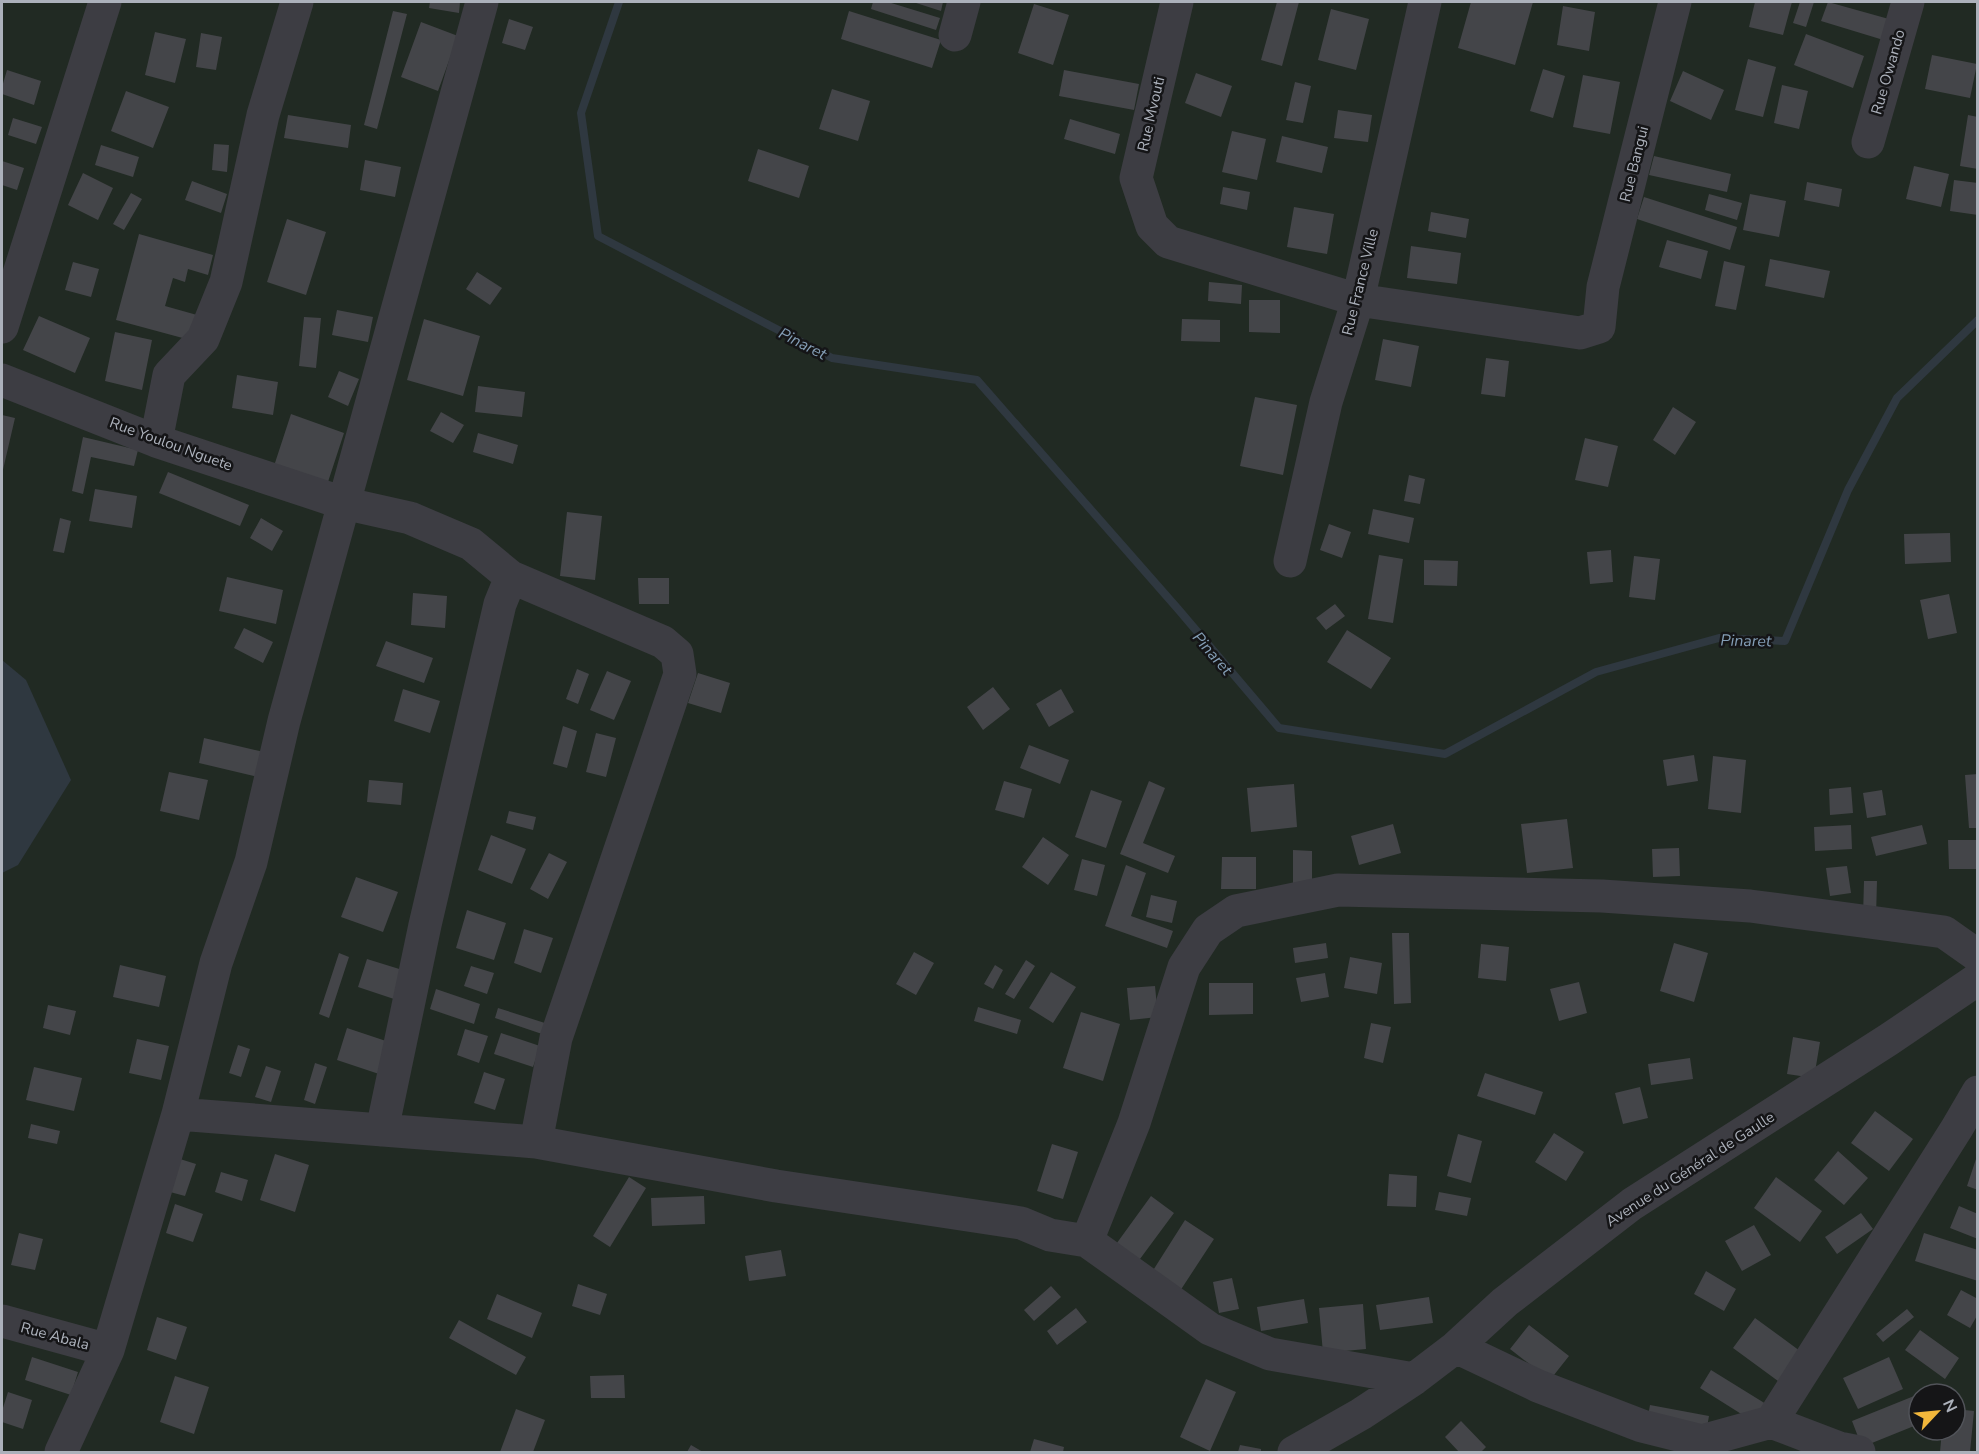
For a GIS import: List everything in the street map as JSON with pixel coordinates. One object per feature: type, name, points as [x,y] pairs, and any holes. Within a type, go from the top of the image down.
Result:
[{"type":"street","points":[[2,327],[105,2]]},
{"type":"street","points":[[156,441],[169,375],[202,339],[226,282],[263,115],[297,2]]},
{"type":"street","points":[[61,1452],[108,1350],[178,1114],[216,963],[251,862],[284,722],[482,2]]},
{"type":"street","points":[[955,35],[964,2]]},
{"type":"street","name":"Rue Mvouti","points":[[1177,2],[1136,178],[1152,226],[1168,242],[1358,300]]},
{"type":"street","name":"Rue France Ville","points":[[1290,561],[1326,402],[1358,300],[1425,2]]},
{"type":"street","name":"Rue Bangui","points":[[1358,300],[1580,333],[1599,327],[1603,287],[1675,2]]},
{"type":"street","name":"Rue Owando","points":[[1868,142],[1908,2]]},
{"type":"street","name":"Rue Youlou Nguete","points":[[2,380],[156,441],[344,503],[410,518],[471,544],[511,577],[663,642],[677,654],[680,674],[556,1038],[536,1142]]},
{"type":"street","points":[[382,1130],[425,925],[500,604],[511,577]]},
{"type":"street","points":[[1087,1241],[1134,1123],[1184,967],[1208,930],[1236,911],[1338,890],[1602,896],[1750,906],[1944,932],[1977,956]]},
{"type":"street","name":"Avenue du Général de Gaulle","points":[[1294,1452],[1361,1414],[1414,1379],[1456,1347],[1505,1302],[1632,1204],[1888,1040],[1977,979]]},
{"type":"street","points":[[1771,1422],[1950,1139],[1977,1092]]},
{"type":"street","points":[[178,1114],[536,1142],[776,1185],[1011,1221],[1050,1235],[1087,1241],[1210,1329],[1270,1354],[1414,1379]]},
{"type":"street","name":"Rue Abala","points":[[2,1321],[108,1350]]},
{"type":"street","points":[[1456,1347],[1538,1386],[1642,1426],[1702,1441],[1771,1422],[1839,1448],[1859,1452]]},
{"type":"shaded area","points":[[2,2],[1977,2],[1977,1452],[2,1452]]},
{"type":"shaded area","points":[[2,660],[26,680],[71,780],[18,865],[2,873]]},
{"type":"building","points":[[430,2],[460,2],[459,13],[429,8]]},
{"type":"building","points":[[873,2],[888,2],[940,18],[936,30],[871,9]]},
{"type":"building","points":[[913,2],[943,2],[941,11]]},
{"type":"building","points":[[1277,2],[1299,2],[1282,66],[1261,60]]},
{"type":"building","points":[[1471,2],[1533,2],[1515,65],[1458,48]]},
{"type":"building","points":[[1755,2],[1792,2],[1783,35],[1749,27]]},
{"type":"building","points":[[1800,2],[1814,2],[1806,27],[1793,23]]},
{"type":"building","points":[[1828,2],[1896,21],[1890,42],[1821,21]]},
{"type":"building","points":[[1034,4],[1069,15],[1053,65],[1018,53]]},
{"type":"building","points":[[1563,6],[1595,12],[1589,51],[1557,45]]},
{"type":"building","points":[[1331,9],[1369,19],[1356,70],[1318,60]]},
{"type":"building","points":[[393,11],[407,14],[377,129],[364,125]]},
{"type":"building","points":[[849,11],[941,40],[932,68],[841,39]]},
{"type":"building","points":[[509,19],[533,27],[525,50],[502,43]]},
{"type":"building","points":[[421,22],[458,36],[438,91],[401,77]]},
{"type":"building","points":[[155,32],[186,39],[175,83],[145,75]]},
{"type":"building","points":[[201,33],[222,37],[216,70],[196,67]]},
{"type":"building","points":[[1806,34],[1864,56],[1853,88],[1794,65]]},
{"type":"building","points":[[1932,55],[1977,64],[1970,98],[1925,89]]},
{"type":"building","points":[[1748,59],[1776,67],[1763,117],[1735,110]]},
{"type":"building","points":[[1543,69],[1565,76],[1553,118],[1530,111]]},
{"type":"building","points":[[7,70],[41,81],[34,105],[2,94]]},
{"type":"building","points":[[1064,70],[1139,84],[1134,110],[1059,96]]},
{"type":"building","points":[[1683,71],[1724,90],[1711,120],[1670,101]]},
{"type":"building","points":[[1196,73],[1232,86],[1221,117],[1185,103]]},
{"type":"building","points":[[1583,75],[1620,82],[1610,134],[1573,127]]},
{"type":"building","points":[[1295,82],[1311,86],[1303,123],[1286,120]]},
{"type":"building","points":[[1782,85],[1808,91],[1799,129],[1774,123]]},
{"type":"building","points":[[832,89],[870,101],[858,141],[819,129]]},
{"type":"building","points":[[126,91],[169,107],[153,148],[111,131]]},
{"type":"building","points":[[1338,110],[1372,115],[1368,142],[1334,138]]},
{"type":"building","points":[[288,115],[351,125],[348,148],[284,138]]},
{"type":"building","points":[[1968,115],[1978,117],[1978,169],[1960,166]]},
{"type":"building","points":[[13,118],[42,127],[36,144],[8,135]]},
{"type":"building","points":[[1070,119],[1120,134],[1115,154],[1064,139]]},
{"type":"building","points":[[1232,131],[1266,139],[1257,180],[1222,172]]},
{"type":"building","points":[[1282,136],[1328,147],[1322,173],[1276,162]]},
{"type":"building","points":[[214,144],[229,145],[227,172],[212,170]]},
{"type":"building","points":[[101,145],[139,157],[133,177],[95,165]]},
{"type":"building","points":[[758,149],[809,166],[799,198],[748,181]]},
{"type":"building","points":[[1654,156],[1731,174],[1727,192],[1649,175]]},
{"type":"building","points":[[365,160],[401,167],[395,197],[360,190]]},
{"type":"building","points":[[2,161],[24,168],[17,190],[2,185]]},
{"type":"building","points":[[1914,166],[1949,174],[1941,207],[1906,199]]},
{"type":"building","points":[[83,173],[113,188],[98,220],[68,205]]},
{"type":"building","points":[[1954,180],[1978,183],[1978,215],[1950,211]]},
{"type":"building","points":[[192,181],[227,194],[221,213],[185,200]]},
{"type":"building","points":[[1807,182],[1842,189],[1839,207],[1804,200]]},
{"type":"building","points":[[1223,187],[1250,192],[1247,210],[1220,204]]},
{"type":"building","points":[[131,193],[142,199],[124,230],[113,224]]},
{"type":"building","points":[[1709,194],[1742,203],[1737,220],[1705,210]]},
{"type":"building","points":[[1750,194],[1786,201],[1779,237],[1743,230]]},
{"type":"building","points":[[1644,197],[1737,227],[1730,250],[1637,219]]},
{"type":"building","points":[[1294,207],[1334,214],[1327,254],[1287,247]]},
{"type":"building","points":[[1431,212],[1469,219],[1466,238],[1428,231]]},
{"type":"building","points":[[287,219],[326,232],[306,295],[267,282]]},
{"type":"building","points":[[139,234],[213,255],[208,275],[188,269],[185,282],[173,278],[165,306],[197,315],[190,340],[116,320]]},
{"type":"building","points":[[1667,240],[1708,251],[1701,279],[1659,267]]},
{"type":"building","points":[[1411,246],[1461,253],[1457,284],[1407,278]]},
{"type":"building","points":[[1770,259],[1830,271],[1824,298],[1765,286]]},
{"type":"building","points":[[1724,261],[1745,266],[1736,310],[1715,306]]},
{"type":"building","points":[[73,262],[99,269],[91,297],[65,290]]},
{"type":"building","points":[[477,272],[502,288],[490,305],[466,289]]},
{"type":"building","points":[[1209,282],[1242,285],[1241,304],[1208,301]]},
{"type":"building","points":[[1249,300],[1280,300],[1280,333],[1249,332]]},
{"type":"building","points":[[337,310],[373,317],[368,342],[332,335]]},
{"type":"building","points":[[39,316],[90,338],[75,373],[23,350]]},
{"type":"building","points":[[304,317],[321,318],[316,368],[299,366]]},
{"type":"building","points":[[424,319],[480,336],[463,396],[407,380]]},
{"type":"building","points":[[1182,319],[1220,320],[1220,342],[1181,341]]},
{"type":"building","points":[[115,332],[152,340],[142,390],[105,381]]},
{"type":"building","points":[[1383,339],[1419,346],[1411,387],[1375,380]]},
{"type":"building","points":[[1486,358],[1509,361],[1505,397],[1481,394]]},
{"type":"building","points":[[339,371],[359,379],[348,406],[328,397]]},
{"type":"building","points":[[237,375],[278,382],[273,415],[232,408]]},
{"type":"building","points":[[478,386],[525,392],[522,417],[475,412]]},
{"type":"building","points":[[1255,397],[1297,405],[1283,475],[1240,466]]},
{"type":"building","points":[[1673,407],[1696,422],[1675,455],[1653,440]]},
{"type":"building","points":[[441,412],[464,425],[453,443],[430,431]]},
{"type":"building","points":[[291,414],[344,433],[326,488],[273,469]]},
{"type":"building","points":[[2,415],[15,418],[2,474]]},
{"type":"building","points":[[478,433],[518,445],[513,464],[473,452]]},
{"type":"building","points":[[83,437],[138,450],[134,466],[91,457],[83,494],[72,491]]},
{"type":"building","points":[[1585,438],[1618,446],[1608,487],[1575,480]]},
{"type":"building","points":[[168,472],[249,505],[240,526],[159,493]]},
{"type":"building","points":[[1409,475],[1425,479],[1420,504],[1404,501]]},
{"type":"building","points":[[95,489],[137,496],[132,528],[89,521]]},
{"type":"building","points":[[1373,509],[1414,518],[1409,543],[1368,534]]},
{"type":"building","points":[[567,512],[602,516],[595,580],[560,576]]},
{"type":"building","points":[[60,518],[71,521],[64,553],[53,551]]},
{"type":"building","points":[[261,518],[283,531],[272,551],[250,538]]},
{"type":"building","points":[[1329,524],[1351,532],[1342,558],[1320,550]]},
{"type":"building","points":[[1950,533],[1951,562],[1905,564],[1904,534]]},
{"type":"building","points":[[1611,550],[1613,582],[1590,584],[1587,552]]},
{"type":"building","points":[[1379,555],[1403,559],[1393,623],[1368,619]]},
{"type":"building","points":[[1634,556],[1660,559],[1655,600],[1629,597]]},
{"type":"building","points":[[1424,560],[1458,561],[1457,586],[1424,585]]},
{"type":"building","points":[[227,577],[283,590],[276,624],[219,611]]},
{"type":"building","points":[[638,578],[669,578],[669,604],[639,604]]},
{"type":"building","points":[[413,593],[447,596],[445,628],[411,625]]},
{"type":"building","points":[[1949,594],[1957,633],[1928,639],[1920,600]]},
{"type":"building","points":[[1335,604],[1345,616],[1326,630],[1316,618]]},
{"type":"building","points":[[244,628],[273,642],[263,663],[234,648]]},
{"type":"building","points":[[1347,630],[1391,658],[1371,689],[1327,662]]},
{"type":"building","points":[[386,641],[433,658],[424,683],[376,666]]},
{"type":"building","points":[[577,669],[589,674],[578,704],[566,699]]},
{"type":"building","points":[[607,671],[631,681],[614,720],[590,710]]},
{"type":"building","points":[[698,673],[730,683],[721,713],[688,703]]},
{"type":"building","points":[[993,687],[1010,709],[983,730],[967,707]]},
{"type":"building","points":[[403,689],[440,701],[430,733],[394,721]]},
{"type":"building","points":[[1061,689],[1074,712],[1049,727],[1036,704]]},
{"type":"building","points":[[563,726],[577,731],[567,768],[553,764]]},
{"type":"building","points":[[596,733],[616,738],[606,777],[586,772]]},
{"type":"building","points":[[204,738],[264,752],[258,777],[199,763]]},
{"type":"building","points":[[1029,745],[1069,760],[1060,784],[1020,768]]},
{"type":"building","points":[[1694,755],[1698,781],[1667,786],[1663,760]]},
{"type":"building","points":[[1713,756],[1746,760],[1741,813],[1708,809]]},
{"type":"building","points":[[169,772],[208,780],[199,820],[160,811]]},
{"type":"building","points":[[1978,774],[1978,828],[1969,828],[1965,775]]},
{"type":"building","points":[[369,780],[403,783],[401,805],[367,802]]},
{"type":"building","points":[[1004,781],[1032,789],[1024,818],[995,810]]},
{"type":"building","points":[[1149,781],[1165,788],[1143,843],[1175,856],[1168,873],[1120,854]]},
{"type":"building","points":[[1294,784],[1297,827],[1251,832],[1247,788]]},
{"type":"building","points":[[1851,787],[1853,813],[1830,815],[1829,789]]},
{"type":"building","points":[[1091,790],[1122,801],[1106,848],[1075,837]]},
{"type":"building","points":[[1882,790],[1886,815],[1867,818],[1863,793]]},
{"type":"building","points":[[509,811],[536,817],[533,830],[506,823]]},
{"type":"building","points":[[1567,819],[1573,868],[1527,873],[1521,824]]},
{"type":"building","points":[[1393,824],[1401,853],[1359,865],[1351,836]]},
{"type":"building","points":[[1851,825],[1852,849],[1815,851],[1814,827]]},
{"type":"building","points":[[1922,825],[1927,844],[1876,856],[1871,837]]},
{"type":"building","points":[[491,835],[526,849],[512,884],[478,870]]},
{"type":"building","points":[[1043,837],[1069,855],[1048,885],[1022,867]]},
{"type":"building","points":[[1948,840],[1978,840],[1978,869],[1949,869]]},
{"type":"building","points":[[1679,848],[1680,876],[1653,877],[1652,849]]},
{"type":"building","points":[[1293,850],[1312,851],[1312,890],[1293,890]]},
{"type":"building","points":[[549,853],[567,862],[548,899],[530,889]]},
{"type":"building","points":[[1222,857],[1256,857],[1256,889],[1221,889]]},
{"type":"building","points":[[1082,859],[1105,865],[1097,896],[1074,890]]},
{"type":"building","points":[[1126,865],[1146,873],[1131,916],[1173,931],[1167,948],[1105,926]]},
{"type":"building","points":[[1847,866],[1851,893],[1830,896],[1826,868]]},
{"type":"building","points":[[356,877],[398,892],[383,932],[341,917]]},
{"type":"building","points":[[1864,881],[1877,881],[1876,917],[1863,917]]},
{"type":"building","points":[[1151,895],[1177,901],[1172,923],[1146,917]]},
{"type":"building","points":[[467,910],[506,923],[494,960],[456,948]]},
{"type":"building","points":[[524,929],[553,938],[541,973],[514,963]]},
{"type":"building","points":[[1392,933],[1409,933],[1411,1003],[1394,1004]]},
{"type":"building","points":[[1326,943],[1328,958],[1295,963],[1293,948]]},
{"type":"building","points":[[1674,943],[1708,953],[1694,1002],[1660,991]]},
{"type":"building","points":[[1481,944],[1509,947],[1506,981],[1478,978]]},
{"type":"building","points":[[914,952],[934,963],[916,995],[896,984]]},
{"type":"building","points":[[339,953],[349,957],[329,1018],[319,1014]]},
{"type":"building","points":[[1350,957],[1382,963],[1377,994],[1344,988]]},
{"type":"building","points":[[367,959],[409,972],[400,1001],[358,987]]},
{"type":"building","points":[[1026,960],[1035,966],[1014,999],[1005,994]]},
{"type":"building","points":[[120,965],[166,976],[159,1007],[113,997]]},
{"type":"building","points":[[995,965],[1003,970],[993,989],[984,984]]},
{"type":"building","points":[[471,966],[494,973],[487,994],[464,986]]},
{"type":"building","points":[[1051,972],[1076,987],[1053,1023],[1029,1008]]},
{"type":"building","points":[[1325,973],[1329,997],[1301,1002],[1296,978]]},
{"type":"building","points":[[1579,982],[1587,1013],[1559,1021],[1550,989]]},
{"type":"building","points":[[1209,983],[1253,983],[1253,1014],[1209,1015]]},
{"type":"building","points":[[1155,986],[1158,1017],[1130,1020],[1127,988]]},
{"type":"building","points":[[436,989],[480,1004],[474,1024],[430,1009]]},
{"type":"building","points":[[48,1005],[76,1011],[70,1035],[43,1028]]},
{"type":"building","points":[[978,1007],[1021,1020],[1017,1034],[974,1021]]},
{"type":"building","points":[[498,1008],[548,1024],[545,1035],[495,1018]]},
{"type":"building","points":[[1081,1012],[1120,1024],[1103,1081],[1063,1068]]},
{"type":"building","points":[[1371,1023],[1391,1027],[1383,1063],[1364,1058]]},
{"type":"building","points":[[347,1028],[389,1042],[379,1074],[337,1060]]},
{"type":"building","points":[[465,1029],[488,1036],[479,1063],[457,1055]]},
{"type":"building","points":[[501,1033],[540,1046],[533,1067],[494,1054]]},
{"type":"building","points":[[1793,1037],[1820,1042],[1814,1078],[1787,1074]]},
{"type":"building","points":[[137,1039],[169,1046],[161,1080],[129,1073]]},
{"type":"building","points":[[238,1045],[250,1049],[241,1077],[229,1073]]},
{"type":"building","points":[[1690,1058],[1693,1079],[1651,1085],[1648,1064]]},
{"type":"building","points":[[315,1063],[327,1067],[315,1104],[304,1100]]},
{"type":"building","points":[[266,1066],[281,1071],[271,1102],[255,1097]]},
{"type":"building","points":[[34,1067],[82,1078],[74,1111],[26,1100]]},
{"type":"building","points":[[484,1072],[505,1079],[495,1110],[474,1103]]},
{"type":"building","points":[[1485,1073],[1543,1092],[1535,1115],[1477,1096]]},
{"type":"building","points":[[1640,1087],[1648,1118],[1623,1124],[1615,1093]]},
{"type":"building","points":[[1875,1111],[1913,1139],[1889,1171],[1851,1143]]},
{"type":"building","points":[[31,1124],[60,1131],[57,1144],[28,1138]]},
{"type":"building","points":[[1554,1133],[1584,1152],[1566,1181],[1535,1162]]},
{"type":"building","points":[[1458,1134],[1482,1141],[1471,1183],[1447,1176]]},
{"type":"building","points":[[1052,1144],[1078,1152],[1063,1199],[1037,1191]]},
{"type":"building","points":[[1838,1151],[1868,1178],[1844,1205],[1814,1180]]},
{"type":"building","points":[[275,1154],[309,1165],[295,1212],[260,1200]]},
{"type":"building","points":[[1978,1156],[1978,1190],[1967,1186]]},
{"type":"building","points":[[180,1159],[196,1164],[185,1196],[170,1192]]},
{"type":"building","points":[[221,1172],[248,1180],[242,1201],[215,1192]]},
{"type":"building","points":[[1389,1174],[1417,1176],[1416,1207],[1387,1206]]},
{"type":"building","points":[[629,1177],[646,1188],[610,1247],[593,1236]]},
{"type":"building","points":[[1776,1177],[1822,1211],[1800,1242],[1754,1208]]},
{"type":"building","points":[[1439,1192],[1471,1198],[1467,1216],[1435,1210]]},
{"type":"building","points":[[704,1196],[705,1224],[652,1226],[651,1198]]},
{"type":"building","points":[[1151,1196],[1174,1213],[1137,1263],[1114,1247]]},
{"type":"building","points":[[175,1204],[203,1214],[193,1242],[166,1233]]},
{"type":"building","points":[[1959,1206],[1978,1214],[1978,1239],[1950,1228]]},
{"type":"building","points":[[1861,1213],[1873,1229],[1837,1254],[1825,1237]]},
{"type":"building","points":[[1185,1220],[1214,1239],[1180,1291],[1152,1272]]},
{"type":"building","points":[[1754,1225],[1771,1255],[1742,1271],[1725,1241]]},
{"type":"building","points":[[19,1233],[43,1239],[35,1270],[11,1265]]},
{"type":"building","points":[[1924,1233],[1978,1250],[1978,1281],[1915,1261]]},
{"type":"building","points":[[781,1250],[786,1276],[749,1281],[745,1256]]},
{"type":"building","points":[[1706,1271],[1736,1289],[1724,1311],[1694,1294]]},
{"type":"building","points":[[1232,1278],[1239,1309],[1219,1313],[1213,1282]]},
{"type":"building","points":[[578,1284],[607,1294],[600,1315],[572,1306]]},
{"type":"building","points":[[1051,1286],[1061,1297],[1034,1321],[1024,1310]]},
{"type":"building","points":[[1961,1290],[1978,1299],[1978,1314],[1970,1328],[1947,1315]]},
{"type":"building","points":[[497,1294],[542,1313],[532,1338],[487,1319]]},
{"type":"building","points":[[1429,1297],[1433,1323],[1380,1330],[1376,1305]]},
{"type":"building","points":[[1304,1299],[1308,1323],[1261,1331],[1257,1307]]},
{"type":"building","points":[[1363,1304],[1366,1349],[1323,1353],[1319,1308]]},
{"type":"building","points":[[1076,1308],[1087,1322],[1057,1345],[1047,1331]]},
{"type":"building","points":[[1907,1309],[1914,1317],[1883,1342],[1876,1334]]},
{"type":"building","points":[[157,1317],[187,1327],[176,1360],[147,1350]]},
{"type":"building","points":[[1755,1318],[1800,1351],[1778,1381],[1733,1348]]},
{"type":"building","points":[[459,1320],[526,1357],[516,1375],[449,1338]]},
{"type":"building","points":[[1529,1325],[1569,1356],[1550,1380],[1510,1349]]},
{"type":"building","points":[[1920,1330],[1959,1358],[1945,1379],[1905,1350]]},
{"type":"building","points":[[32,1357],[78,1372],[71,1395],[25,1380]]},
{"type":"building","points":[[1889,1357],[1903,1389],[1858,1409],[1843,1378]]},
{"type":"building","points":[[1711,1370],[1766,1404],[1754,1422],[1700,1388]]},
{"type":"building","points":[[624,1375],[625,1398],[591,1398],[590,1376]]},
{"type":"building","points":[[175,1376],[209,1387],[194,1434],[160,1422]]},
{"type":"building","points":[[1206,1379],[1236,1392],[1210,1451],[1180,1437]]},
{"type":"building","points":[[8,1392],[32,1400],[23,1429],[2,1422],[2,1411]]},
{"type":"building","points":[[1907,1399],[1907,1429],[1862,1447],[1852,1421]]},
{"type":"building","points":[[1650,1405],[1709,1416],[1706,1433],[1647,1422]]},
{"type":"building","points":[[516,1409],[545,1420],[533,1452],[500,1452]]},
{"type":"building","points":[[1967,1410],[1974,1411],[1970,1452],[1940,1452],[1941,1442],[1967,1442]]},
{"type":"building","points":[[1461,1421],[1486,1447],[1481,1452],[1459,1452],[1445,1437]]},
{"type":"building","points":[[1034,1439],[1064,1447],[1063,1452],[1030,1452]]},
{"type":"building","points":[[691,1445],[703,1452],[687,1452]]},
{"type":"building","points":[[1240,1445],[1261,1449],[1261,1452],[1238,1452]]},
{"type":"waterway","name":"Pinaret","points":[[619,2],[581,113],[598,236],[832,358],[977,380],[1279,728],[1445,754],[1596,672],[1719,638],[1785,641],[1848,490],[1897,398],[1978,320]]}]
